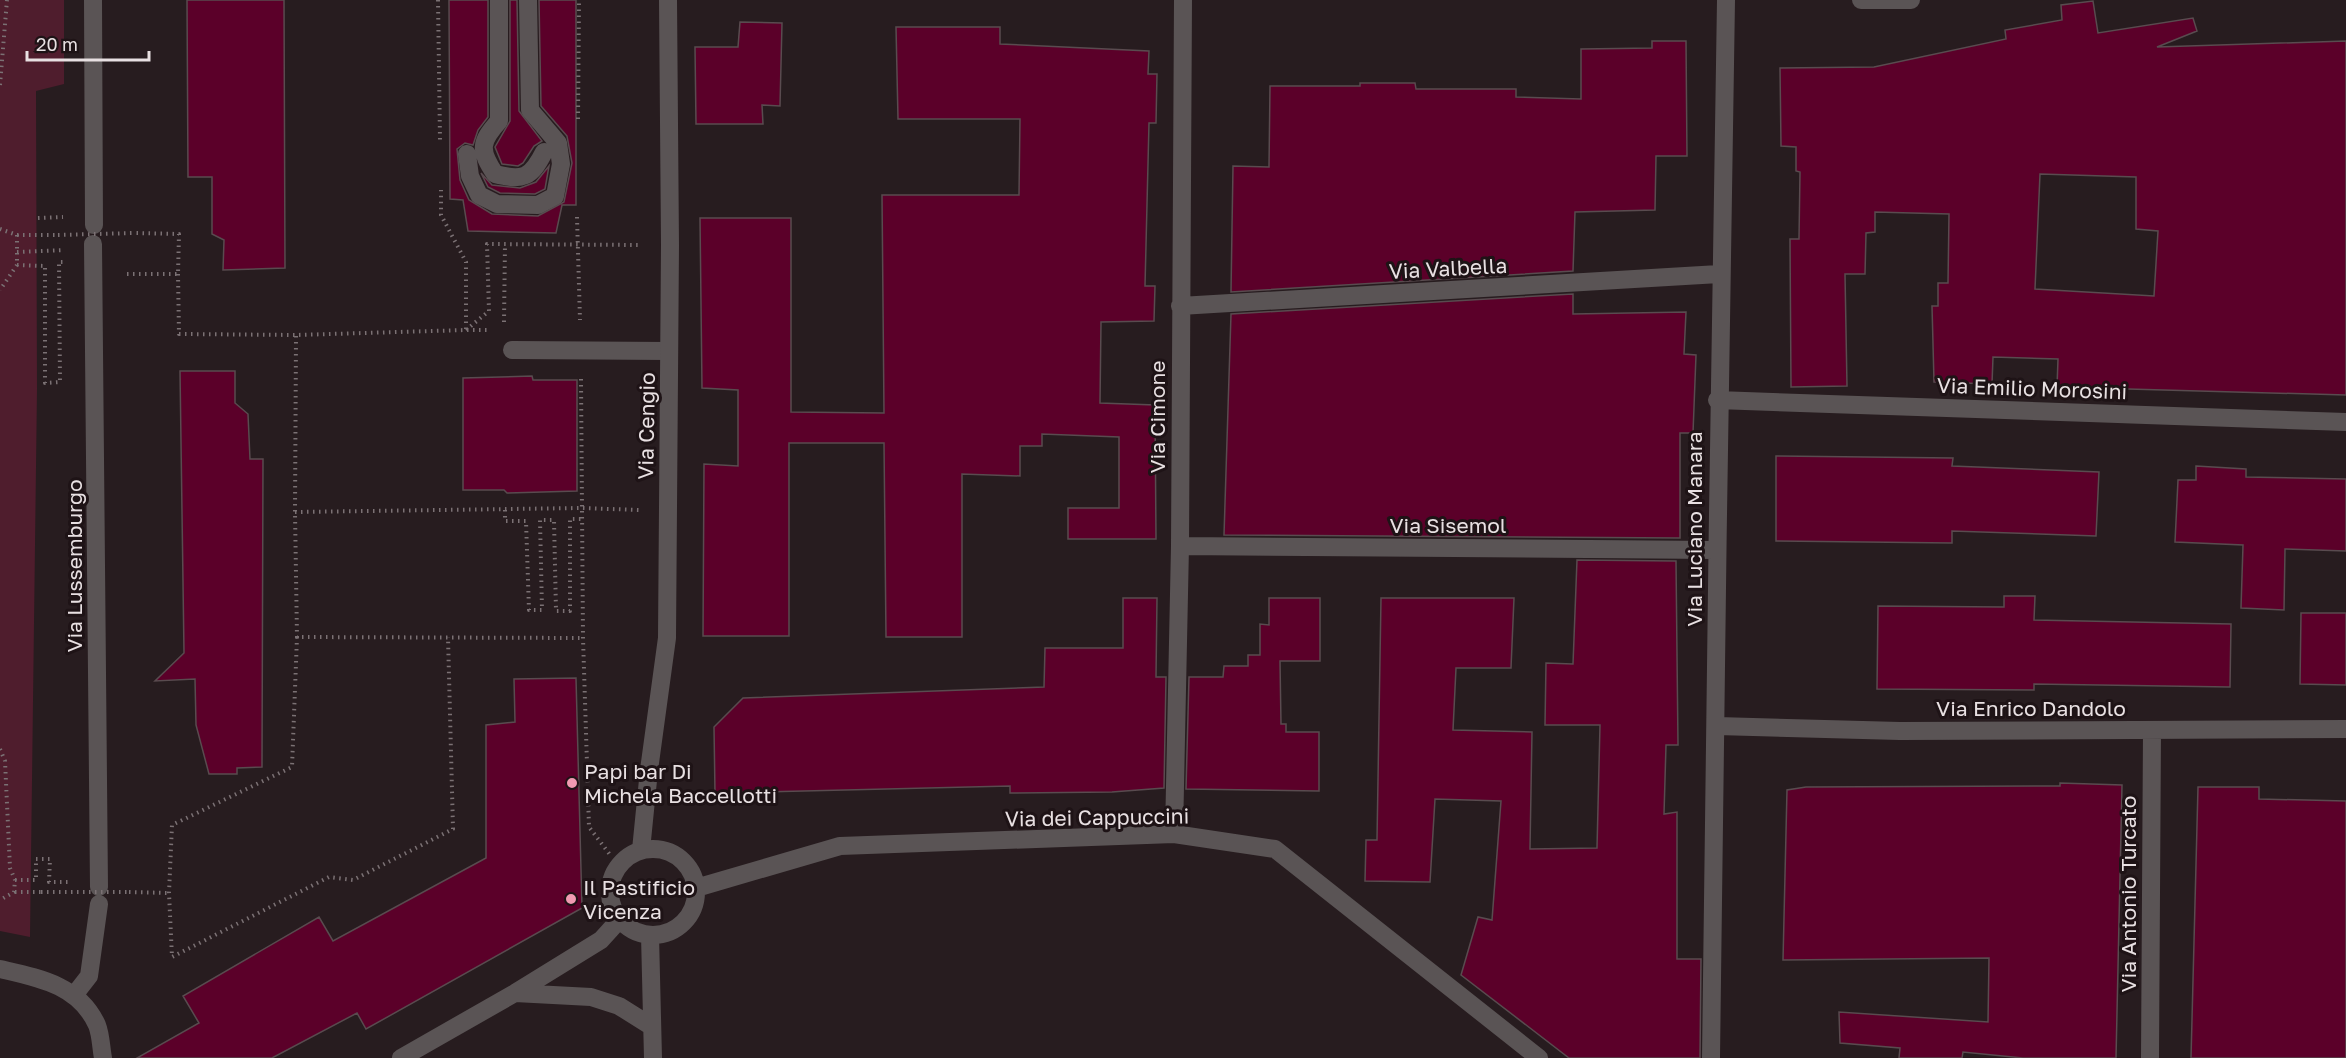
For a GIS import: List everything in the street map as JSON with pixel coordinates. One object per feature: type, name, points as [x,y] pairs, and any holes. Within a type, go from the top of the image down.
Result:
[{"type":"street","points":[[93,0],[94,225]]},
{"type":"street","points":[[499,0],[500,121],[485,136],[483,156],[495,174],[515,179],[535,171],[544,152]]},
{"type":"street","points":[[466,154],[470,176],[479,195],[497,204],[538,205],[555,196],[561,164],[558,142],[530,110],[528,0]]},
{"type":"street","name":"Via Cengio","points":[[641,850],[667,638],[670,245],[668,0]]},
{"type":"street","name":"Via Cimone","points":[[1174,834],[1180,546],[1183,0]]},
{"type":"street","name":"Via Luciano Manara","points":[[1711,1058],[1716,726],[1717,399],[1726,0]]},
{"type":"street","points":[[1861,0],[1911,0]]},
{"type":"street","name":"Via Lussemburgo","points":[[75,994],[89,976],[99,895],[93,244]]},
{"type":"street","name":"Via Valbella","points":[[1180,306],[1719,274]]},
{"type":"street","points":[[512,350],[669,351]]},
{"type":"street","name":"Via Emilio Morosini","points":[[1717,399],[2346,422]]},
{"type":"street","name":"Via Sisemol","points":[[1180,546],[1716,550]]},
{"type":"street","name":"Via Enrico Dandolo","points":[[1716,726],[1900,731],[2346,729]]},
{"type":"street","name":"Via Antonio Turcato","points":[[2150,1058],[2152,731]]},
{"type":"street","name":"Via dei Cappuccini","points":[[696,888],[840,846],[1174,834],[1275,849],[1539,1058]]},
{"type":"street","points":[[656,848],[671,852],[684,861],[692,873],[696,888],[696,900],[684,922],[663,934],[650,935],[628,928],[620,919],[610,899],[612,876],[618,866],[628,856],[641,850],[656,848]]},
{"type":"street","points":[[400,1058],[515,993],[601,940],[620,919]]},
{"type":"street","points":[[650,935],[652,1058]]},
{"type":"street","points":[[0,969],[52,982],[75,994],[97,1026],[103,1058]]},
{"type":"street","points":[[515,993],[591,997],[619,1006],[651,1026]]},
{"type":"path","points":[[0,85],[7,0]]},
{"type":"path","points":[[438,0],[440,143]]},
{"type":"path","points":[[578,128],[579,0]]},
{"type":"path","points":[[441,179],[441,215],[466,262],[466,330]]},
{"type":"path","points":[[577,210],[581,350],[583,638],[589,827],[618,866]]},
{"type":"path","points":[[38,218],[70,217]]},
{"type":"path","points":[[0,229],[17,235],[179,234],[179,334],[296,335],[495,330]]},
{"type":"path","points":[[0,290],[17,265],[17,235]]},
{"type":"path","points":[[466,330],[489,311],[488,244],[670,245]]},
{"type":"path","points":[[504,330],[506,244]]},
{"type":"path","points":[[17,252],[70,250]]},
{"type":"path","points":[[17,265],[45,266],[45,382],[60,382],[59,262],[71,262]]},
{"type":"path","points":[[127,274],[178,274]]},
{"type":"path","points":[[296,335],[297,637],[292,766],[172,825],[169,893],[172,957],[329,877],[353,880],[453,830],[448,637]]},
{"type":"path","points":[[295,512],[581,508],[667,512]]},
{"type":"path","points":[[505,510],[505,521],[526,521],[529,610],[542,610],[540,520],[554,520],[556,610],[570,611],[570,519],[582,519]]},
{"type":"path","points":[[297,637],[583,638]]},
{"type":"path","points":[[0,749],[5,761],[10,868],[15,880],[14,892]]},
{"type":"path","points":[[15,880],[36,880],[36,859],[50,859],[49,882],[68,882]]},
{"type":"path","points":[[0,900],[14,892],[169,893]]},
{"type":"shaded area","points":[[0,0],[64,0],[64,84],[36,91],[37,389],[30,937],[0,931]]},
{"type":"building","points":[[187,0],[284,0],[285,268],[223,270],[224,240],[212,234],[212,177],[188,177]]},
{"type":"building","points":[[449,0],[488,0],[488,117],[478,130],[473,145],[465,143],[457,149],[460,180],[469,200],[492,214],[538,216],[564,202],[572,163],[567,136],[541,106],[539,0],[576,0],[576,205],[562,205],[556,233],[468,231],[463,200],[450,199]]},
{"type":"building","points":[[510,0],[517,0],[519,111],[542,141],[534,146],[523,163],[518,166],[502,164],[495,147],[510,121]]},
{"type":"building","points":[[2093,1],[2098,33],[2193,18],[2197,31],[2157,47],[2346,41],[2346,395],[2057,387],[2058,359],[1993,357],[1992,384],[1934,382],[1932,306],[1938,306],[1938,283],[1948,283],[1949,214],[1875,212],[1875,232],[1866,233],[1865,274],[1845,274],[1847,386],[1791,387],[1790,239],[1799,239],[1800,172],[1796,171],[1796,147],[1781,146],[1780,68],[1874,67],[2006,39],[2005,30],[2062,20],[2061,5]],"holes":[[[2040,174],[2136,177],[2136,229],[2158,231],[2154,296],[2035,289]]]},
{"type":"building","points":[[740,22],[782,23],[780,106],[762,105],[763,124],[696,124],[695,47],[738,47]]},
{"type":"building","points":[[896,27],[1000,27],[1000,44],[1149,51],[1148,74],[1157,74],[1156,123],[1149,123],[1145,286],[1155,286],[1154,321],[1101,322],[1100,403],[1155,405],[1156,539],[1068,539],[1068,508],[1119,508],[1119,437],[1042,434],[1042,446],[1020,446],[1020,476],[962,474],[962,637],[886,637],[884,443],[789,443],[789,636],[703,636],[704,464],[738,466],[738,390],[702,388],[700,218],[791,218],[791,412],[884,413],[882,195],[1019,195],[1020,119],[898,119]]},
{"type":"building","points":[[1652,41],[1686,41],[1687,156],[1656,156],[1655,210],[1575,212],[1573,271],[1231,292],[1233,166],[1269,167],[1270,86],[1360,86],[1360,83],[1415,83],[1416,89],[1516,89],[1516,97],[1581,99],[1581,49],[1652,48]]},
{"type":"building","points":[[549,166],[545,189],[535,194],[500,193],[488,187],[481,173],[492,185],[520,188],[536,182]]},
{"type":"building","points":[[1573,294],[1573,314],[1686,312],[1684,354],[1696,355],[1693,433],[1680,433],[1680,538],[1224,535],[1231,314]]},
{"type":"building","points":[[180,371],[235,371],[235,403],[248,414],[250,459],[263,459],[262,767],[237,768],[237,774],[209,774],[196,725],[195,679],[155,681],[184,653]]},
{"type":"building","points":[[532,376],[533,380],[577,380],[577,491],[507,493],[504,490],[463,490],[463,378]]},
{"type":"building","points":[[1776,456],[1953,458],[1952,466],[2099,472],[2096,536],[1952,531],[1952,543],[1776,541]]},
{"type":"building","points":[[2196,466],[2246,469],[2246,477],[2346,479],[2346,551],[2285,549],[2284,610],[2241,608],[2243,545],[2175,542],[2178,480],[2196,480]]},
{"type":"building","points":[[1577,560],[1676,561],[1678,745],[1666,745],[1664,814],[1677,812],[1677,959],[1701,959],[1700,1058],[1569,1058],[1461,975],[1478,917],[1492,920],[1501,801],[1435,799],[1430,882],[1365,881],[1366,840],[1377,840],[1381,598],[1514,598],[1511,668],[1456,668],[1453,730],[1532,732],[1530,849],[1597,848],[1600,725],[1545,725],[1546,663],[1573,664]]},
{"type":"building","points":[[2004,596],[2035,596],[2034,620],[2231,624],[2230,687],[2034,684],[2034,690],[1877,689],[1878,606],[2004,607]]},
{"type":"building","points":[[1123,598],[1157,598],[1156,677],[1166,677],[1164,788],[1112,792],[1010,793],[1010,786],[715,793],[714,727],[743,698],[1044,687],[1045,648],[1123,648]]},
{"type":"building","points":[[1269,598],[1320,598],[1320,661],[1280,661],[1281,724],[1286,724],[1286,732],[1319,732],[1319,791],[1186,789],[1189,677],[1223,677],[1224,666],[1248,666],[1248,655],[1260,655],[1260,624],[1269,625]]},
{"type":"building","points":[[2301,613],[2346,613],[2346,685],[2300,684]]},
{"type":"building","points":[[576,678],[582,908],[366,1029],[357,1013],[272,1058],[137,1058],[199,1023],[183,996],[319,917],[333,941],[486,858],[486,725],[515,722],[514,679]]},
{"type":"building","points":[[2060,783],[2122,785],[2116,1058],[2023,1058],[1963,1052],[1962,1058],[1899,1058],[1900,1048],[1840,1043],[1839,1012],[1988,1022],[1989,958],[1783,960],[1787,790],[1806,787],[2060,786]]},
{"type":"building","points":[[2198,787],[2259,787],[2259,799],[2346,801],[2346,1058],[2191,1058]]},
{"type":"place","name":"Papi bar Di Michela Baccellotti","points":[[572,783]]},
{"type":"place","name":"Il Pastificio Vicenza","points":[[571,899]]}]
